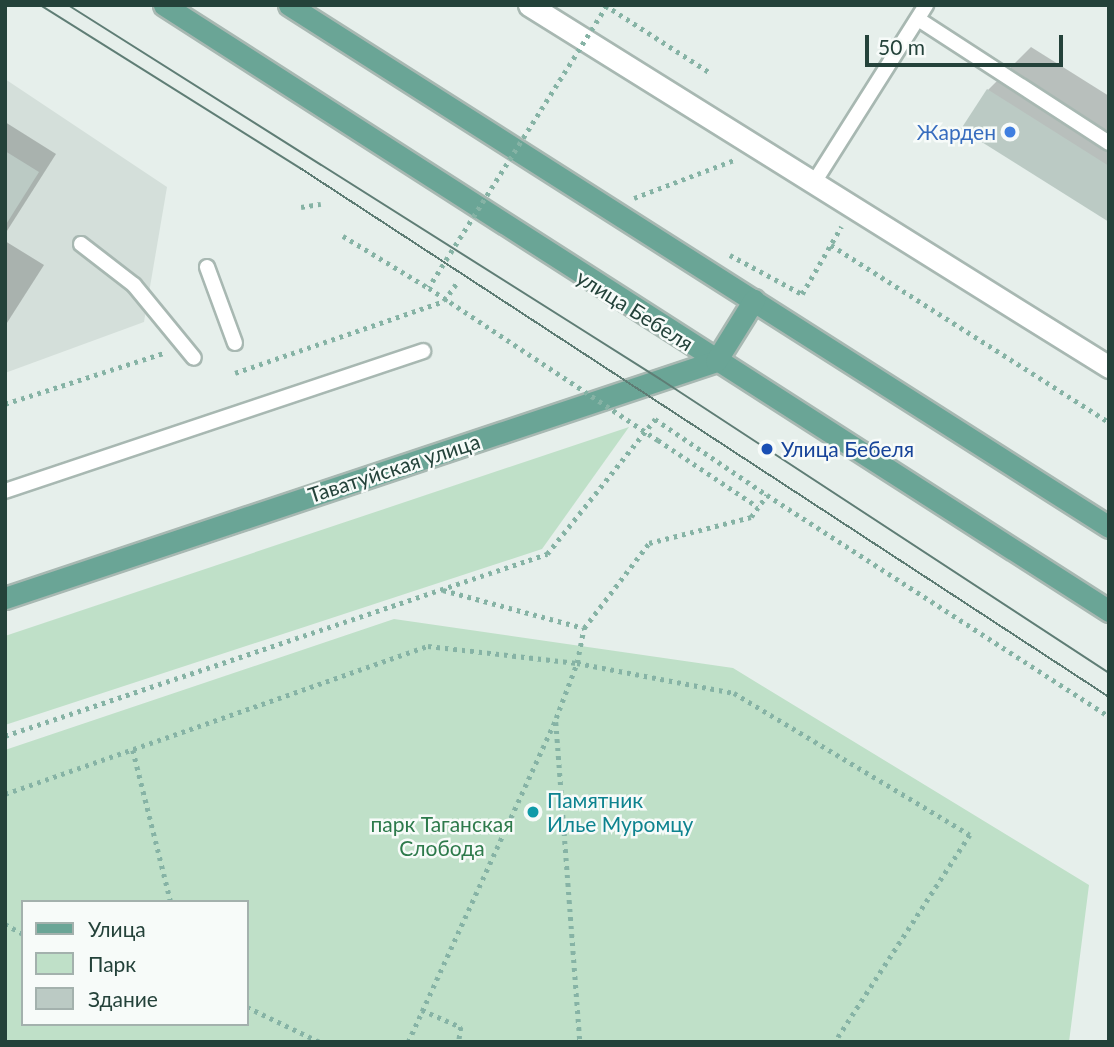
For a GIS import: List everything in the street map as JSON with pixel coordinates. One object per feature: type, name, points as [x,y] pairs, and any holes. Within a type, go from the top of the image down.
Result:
[{"type":"main road","name":"улица Бебеля","points":[[164,5],[1109,611]]},
{"type":"main road","points":[[289,5],[1109,527]]},
{"type":"main road","points":[[716,361],[754,300]]},
{"type":"main road","name":"Таватуйская улица","points":[[5,598],[716,361]]},
{"type":"street","points":[[529,5],[1109,368]]},
{"type":"lane","points":[[813,184],[926,5]]},
{"type":"lane","points":[[918,19],[1109,143]]},
{"type":"lane","points":[[81,244],[134,285],[189,352]]},
{"type":"lane","points":[[207,267],[235,343]]},
{"type":"lane","points":[[5,491],[423,351]]},
{"type":"path","points":[[429,288],[606,6],[709,72]]},
{"type":"path","points":[[515,127],[538,142]]},
{"type":"path","points":[[643,207],[630,200],[740,158]]},
{"type":"path","points":[[301,207],[321,204]]},
{"type":"path","points":[[728,254],[802,294],[843,223]]},
{"type":"path","points":[[344,236],[429,288],[758,507]]},
{"type":"path","points":[[831,245],[1109,422]]},
{"type":"path","points":[[235,373],[444,302],[456,284]]},
{"type":"path","points":[[5,404],[189,352]]},
{"type":"path","points":[[5,736],[547,554],[655,419],[767,495],[1109,716]]},
{"type":"path","points":[[408,1042],[556,719],[577,663],[584,628],[649,543],[751,517],[767,495]]},
{"type":"path","points":[[442,590],[584,628]]},
{"type":"path","points":[[5,794],[428,646],[577,663],[734,693],[970,835],[835,1042]]},
{"type":"path","points":[[556,719],[580,1042]]},
{"type":"path","points":[[133,750],[170,900]]},
{"type":"path","points":[[5,924],[21,933]]},
{"type":"path","points":[[248,1007],[320,1042]]},
{"type":"path","points":[[422,1010],[461,1027],[459,1042]]},
{"type":"shaded area","points":[[5,79],[167,187],[144,322],[5,373]]},
{"type":"green space","points":[[629,427],[542,549],[5,725],[5,636]]},
{"type":"green space","name":"парк Таганская Слобода","points":[[394,619],[733,668],[1089,885],[1069,1042],[5,1042],[5,750]]},
{"type":"building","points":[[987,89],[1109,166],[1109,222],[961,129]]},
{"type":"building","points":[[5,151],[39,172],[5,226]]},
{"type":"tram line","points":[[40,5],[300,168],[1109,697]]},
{"type":"tram line","points":[[68,5],[660,379],[1109,673]]},
{"type":"place","name":"Жарден","points":[[1010,132]]},
{"type":"place","name":"Улица Бебеля","points":[[767,449]]},
{"type":"place","name":"Памятник Илье Муромцу","points":[[533,812]]}]
